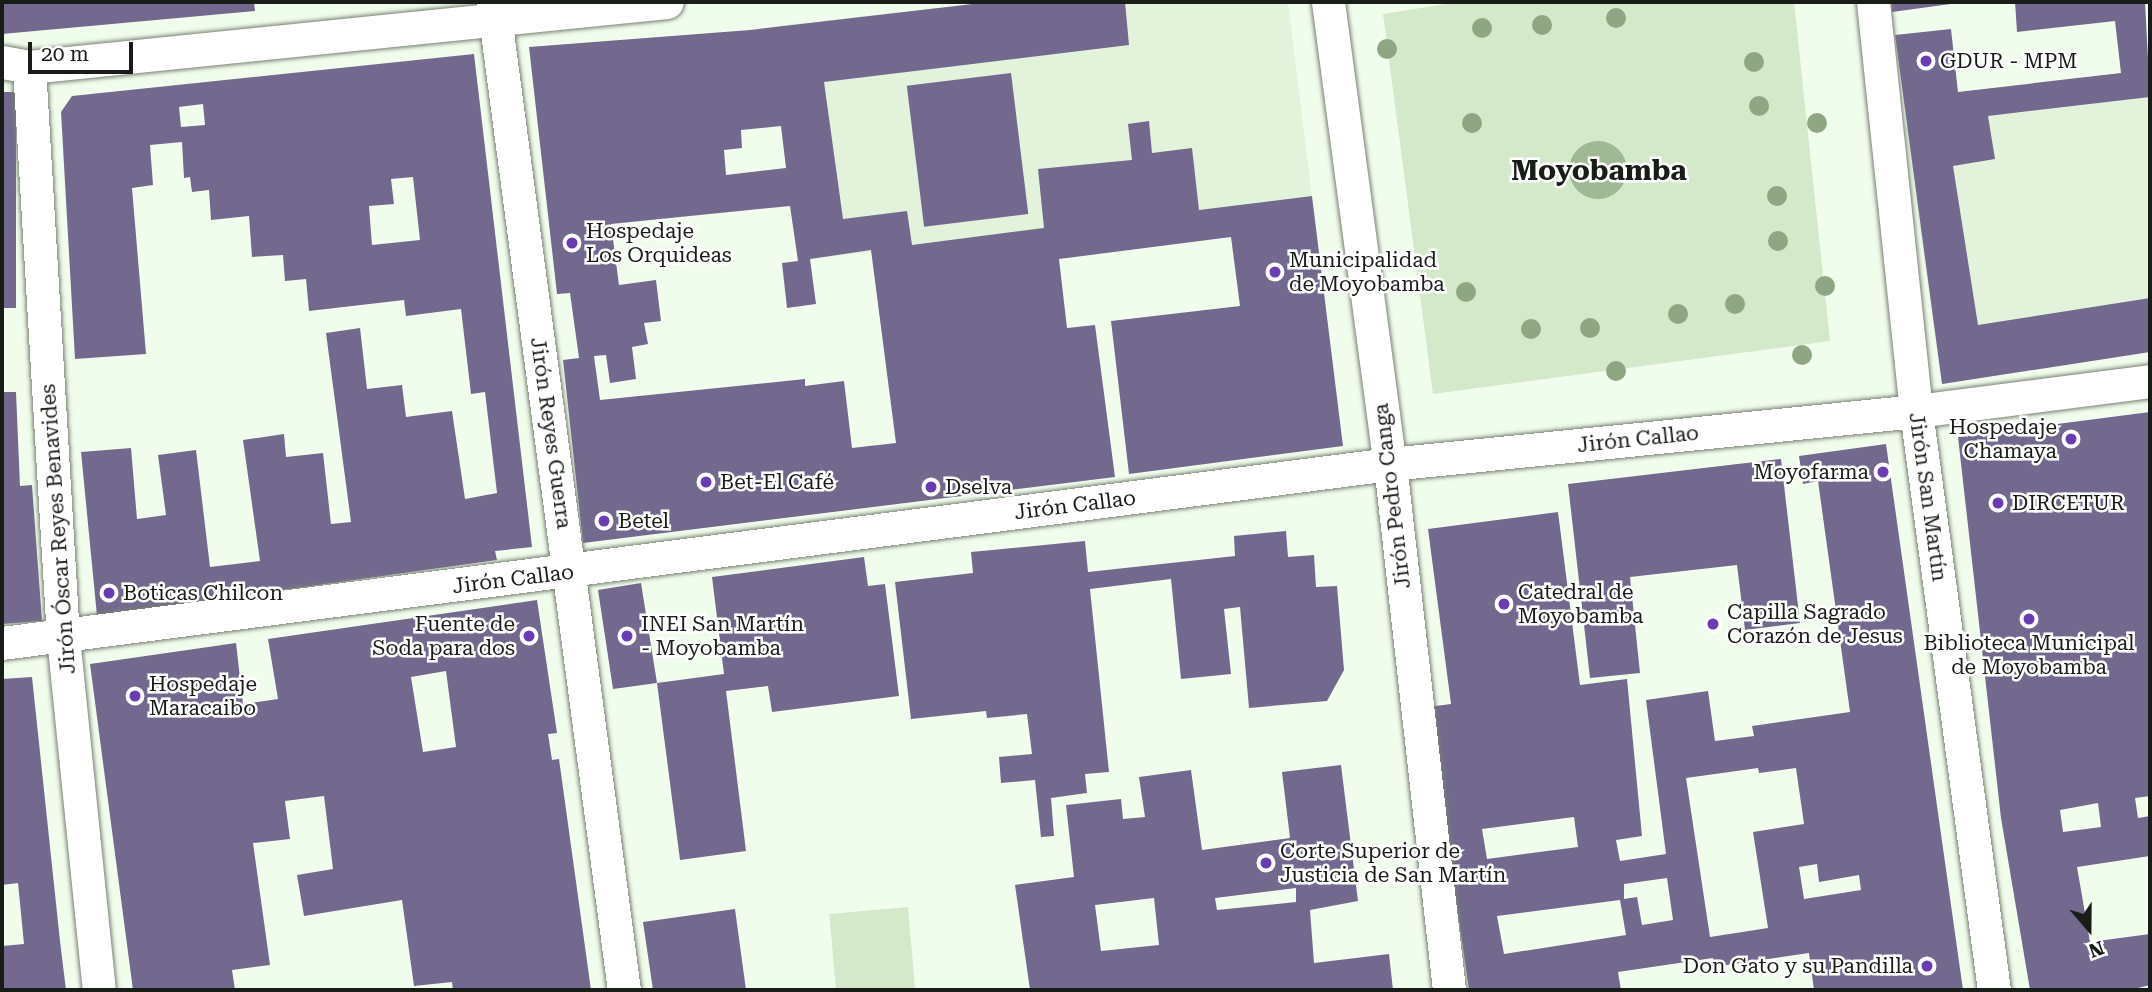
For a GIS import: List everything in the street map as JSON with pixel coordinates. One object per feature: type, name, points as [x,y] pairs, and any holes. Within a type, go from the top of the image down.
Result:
[{"type":"street","points":[[15,65],[494,10],[667,2]]},
{"type":"street","name":"Jirón Pedro Canga","points":[[1328,2],[1390,464],[1449,990]]},
{"type":"street","name":"Jirón San Martín","points":[[1873,2],[1916,411],[1994,990]]},
{"type":"street","name":"Jirón Reyes Guerra","points":[[494,10],[624,990]]},
{"type":"street","name":"Jirón Óscar Reyes Benavides","points":[[15,65],[63,637],[99,990]]},
{"type":"street","name":"Jirón Callao","points":[[2,643],[1390,464],[1916,411],[2150,381]]},
{"type":"shaded area","points":[[990,2],[1288,2],[1312,196],[798,261],[781,126],[775,26]]},
{"type":"shaded area","points":[[1458,2],[1794,2],[1830,341],[1433,394],[1383,14]]},
{"type":"shaded area","points":[[2150,97],[2150,298],[2114,304],[2122,356],[1942,384],[1905,126]]},
{"type":"shaded area","points":[[1598,141],[1614,146],[1622,154],[1627,170],[1622,186],[1614,194],[1598,199],[1582,194],[1574,186],[1569,170],[1574,154],[1582,146]]},
{"type":"shaded area","points":[[908,907],[915,990],[836,990],[829,914]]},
{"type":"building","points":[[2,2],[254,2],[255,11],[2,34]]},
{"type":"building","points":[[990,2],[1125,2],[1129,45],[824,82],[843,219],[907,211],[912,245],[1044,228],[1038,169],[1132,160],[1128,124],[1149,121],[1152,153],[1192,148],[1199,210],[1312,196],[1343,446],[1129,474],[1111,321],[1240,306],[1231,237],[1059,259],[1067,328],[1095,325],[1115,477],[583,543],[563,360],[579,358],[570,293],[557,294],[529,47],[750,30]],"holes":[[[781,126],[786,168],[726,175],[724,150],[742,148],[741,130]],[[790,206],[798,261],[782,263],[787,308],[816,304],[810,259],[871,250],[896,443],[852,448],[844,381],[805,386],[805,379],[600,400],[594,356],[606,355],[610,383],[636,379],[632,347],[648,344],[644,323],[661,321],[656,280],[619,285],[611,224]]]},
{"type":"building","points":[[1891,2],[1958,2],[1958,3],[1892,12]]},
{"type":"building","points":[[2015,2],[2145,2],[2150,97],[1988,116],[1995,159],[1953,166],[1978,325],[2150,298],[2150,352],[1942,384],[1895,35],[1951,29],[1958,92],[2121,73],[2115,21],[2017,32]]},
{"type":"building","points":[[474,54],[532,547],[495,551],[497,560],[97,616],[81,452],[131,448],[137,519],[166,515],[158,455],[196,450],[210,567],[260,561],[243,440],[284,434],[286,457],[323,453],[331,524],[351,522],[326,333],[360,328],[367,389],[402,385],[406,417],[452,411],[465,499],[497,493],[485,392],[471,394],[461,309],[406,316],[404,300],[309,311],[306,279],[285,281],[283,255],[252,257],[249,216],[211,220],[209,190],[192,192],[190,177],[184,178],[182,142],[150,145],[153,185],[132,188],[146,354],[75,359],[61,112],[72,96]],"holes":[[[203,104],[205,125],[181,127],[179,107]],[[413,177],[420,240],[372,245],[369,206],[394,204],[391,179]]]},
{"type":"building","points":[[1011,73],[1028,214],[924,227],[907,86]]},
{"type":"building","points":[[2,92],[16,92],[16,308],[2,308]]},
{"type":"building","points":[[2,392],[16,392],[20,486],[32,485],[42,621],[2,624]]},
{"type":"building","points":[[2150,412],[2150,796],[2135,798],[2138,818],[2150,816],[2150,856],[2077,867],[2090,942],[2150,934],[2150,985],[2130,990],[2030,990],[2001,818],[1958,437]],"holes":[[[2098,803],[2101,827],[2063,832],[2060,810]]]},
{"type":"building","points":[[1886,444],[1963,990],[1814,990],[1809,953],[1714,967],[1713,958],[1618,972],[1621,990],[1469,990],[1428,707],[1451,704],[1428,529],[1558,512],[1580,685],[1627,679],[1642,836],[1616,840],[1620,861],[1666,854],[1646,700],[1708,691],[1715,741],[1754,736],[1752,726],[1850,712],[1818,481],[1803,484],[1799,456]],"holes":[[[1758,768],[1759,773],[1796,768],[1804,824],[1753,832],[1768,928],[1710,937],[1686,778]],[[1574,817],[1578,847],[1487,859],[1482,829]],[[1817,864],[1819,882],[1859,875],[1861,890],[1804,899],[1799,867]],[[1667,878],[1673,920],[1642,925],[1637,897],[1624,899],[1624,884]],[[1620,900],[1626,935],[1504,954],[1497,916]]]},
{"type":"building","points":[[1781,459],[1800,623],[1745,630],[1737,565],[1630,577],[1640,673],[1590,678],[1568,484]]},
{"type":"building","points":[[1286,531],[1288,557],[1314,555],[1316,587],[1337,586],[1344,670],[1327,701],[1249,708],[1240,607],[1224,609],[1231,674],[1181,679],[1171,579],[1090,589],[1109,772],[1085,774],[1087,793],[1051,798],[1054,836],[1041,837],[1035,780],[1001,783],[999,757],[1032,754],[1027,714],[987,718],[986,711],[911,719],[895,582],[973,573],[971,552],[1085,541],[1088,572],[1235,556],[1234,536]]},
{"type":"building","points":[[864,557],[868,586],[885,584],[899,696],[772,712],[768,686],[726,691],[746,851],[680,860],[657,683],[724,674],[712,577]]},
{"type":"building","name":"INEI San Martín - Moyobamba","points":[[641,583],[657,683],[613,689],[598,590]]},
{"type":"building","points":[[537,600],[557,733],[548,734],[552,760],[559,759],[591,990],[453,990],[452,982],[414,986],[402,900],[304,916],[297,875],[333,869],[324,796],[285,801],[290,839],[253,843],[270,965],[232,970],[235,990],[133,990],[90,664],[236,643],[243,704],[278,699],[268,639]],"holes":[[[446,671],[456,747],[423,752],[411,677]]]},
{"type":"building","points":[[32,677],[66,990],[2,990],[2,946],[24,944],[18,883],[2,885],[2,679]]},
{"type":"building","points":[[1341,765],[1358,901],[1310,910],[1314,963],[1389,954],[1393,990],[1030,990],[1015,885],[1074,877],[1066,805],[1121,799],[1123,819],[1145,817],[1139,777],[1191,770],[1202,850],[1290,838],[1282,772]],"holes":[[[1296,888],[1296,902],[1217,910],[1215,898]],[[1154,898],[1159,945],[1101,951],[1095,905]]]},
{"type":"building","points":[[735,909],[746,990],[653,990],[643,922]]},
{"type":"place","name":"GDUR - MPM","points":[[1926,61]]},
{"type":"place","name":"Hospedaje Los Orquideas","points":[[572,243]]},
{"type":"place","name":"Municipalidad de Moyobamba","points":[[1275,272]]},
{"type":"place","name":"Hospedaje Chamaya","points":[[2071,439]]},
{"type":"place","name":"Moyofarma","points":[[1883,472]]},
{"type":"place","name":"Bet-El Café","points":[[706,482]]},
{"type":"place","name":"Dselva","points":[[931,487]]},
{"type":"place","name":"DIRCETUR","points":[[1998,503]]},
{"type":"place","name":"Betel","points":[[604,521]]},
{"type":"place","name":"Boticas Chilcon","points":[[109,593]]},
{"type":"place","name":"Catedral de Moyobamba","points":[[1504,604]]},
{"type":"place","name":"Biblioteca Municipal de Moyobamba","points":[[2029,619]]},
{"type":"place","name":"Capilla Sagrado Corazón de Jesus","points":[[1713,624]]},
{"type":"place","name":"Fuente de Soda para dos","points":[[529,636]]},
{"type":"place","name":"INEI San Martín - Moyobamba","points":[[627,636]]},
{"type":"place","name":"Hospedaje Maracaibo","points":[[135,696]]},
{"type":"place","name":"Corte Superior de Justicia de San Martín","points":[[1266,863]]},
{"type":"place","name":"Don Gato y su Pandilla","points":[[1927,966]]},
{"type":"district","name":"Moyobamba","points":[[1599,171]]}]
